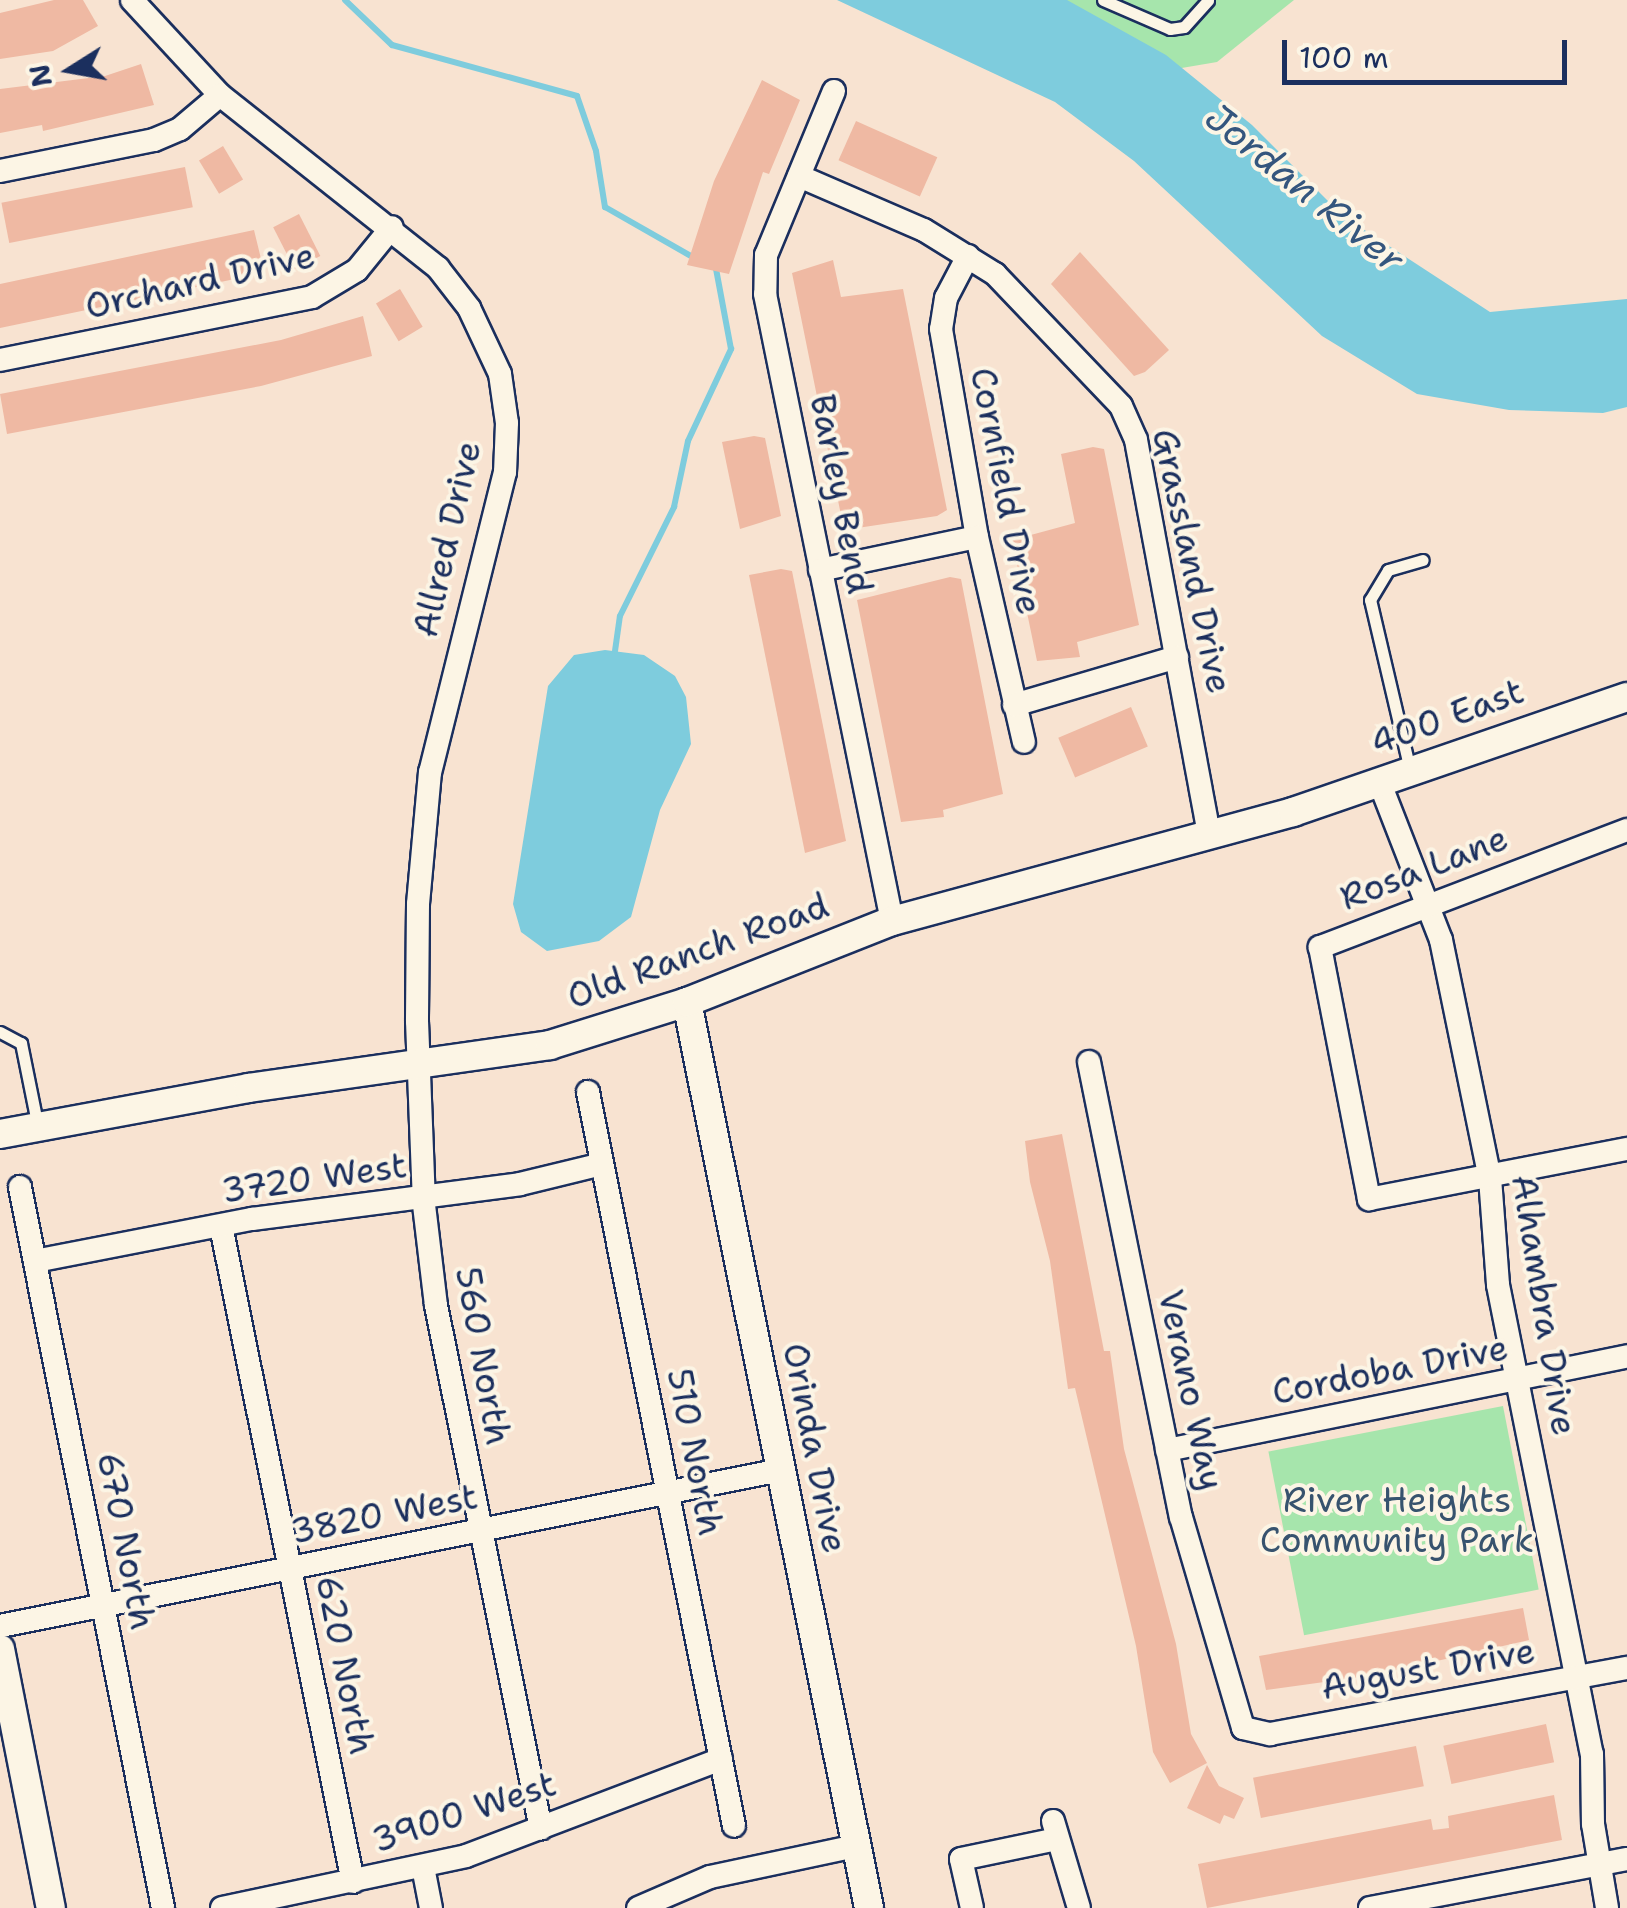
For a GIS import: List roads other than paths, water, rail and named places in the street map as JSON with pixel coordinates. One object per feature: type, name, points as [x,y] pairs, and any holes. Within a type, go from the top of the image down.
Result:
[{"type":"street","name":"Allred Drive","points":[[132,0],[220,95],[392,227],[469,308],[496,362],[507,423],[500,497],[432,758],[418,904],[420,1068]]},
{"type":"street","name":"Barley Bend","points":[[834,91],[764,274],[892,920]]},
{"type":"street","points":[[0,171],[154,140],[180,129],[220,95]]},
{"type":"street","name":"Grassland Drive","points":[[799,176],[968,256],[1030,305],[1121,406],[1136,440],[1210,832]]},
{"type":"street","name":"Orchard Drive","points":[[0,360],[312,297],[346,279],[392,227]]},
{"type":"street","name":"Cornfield Drive","points":[[968,256],[946,298],[941,329],[977,537],[1024,742]]},
{"type":"street","points":[[820,570],[977,537]]},
{"type":"street","points":[[1014,705],[1177,656]]},
{"type":"street","name":"400 East","points":[[1293,812],[1627,697]]},
{"type":"street","name":"Alhambra Drive","points":[[1380,781],[1428,904],[1490,1178],[1498,1285],[1594,1776],[1598,1865],[1607,1908]]},
{"type":"street","name":"Old Ranch Road","points":[[0,1134],[249,1088],[420,1068],[550,1044],[688,1002],[892,920],[1293,812]]},
{"type":"street","name":"Rosa Lane","points":[[1490,1178],[1369,1199],[1320,947],[1627,830]]},
{"type":"street","name":"Orinda Drive","points":[[688,1002],[868,1908]]},
{"type":"street","name":"Verano Way","points":[[1090,1062],[1167,1450],[1228,1694],[1243,1728]]},
{"type":"street","name":"560 North","points":[[420,1068],[424,1198],[436,1305],[541,1829]]},
{"type":"street","name":"510 North","points":[[588,1092],[734,1826]]},
{"type":"street","points":[[1490,1178],[1627,1149]]},
{"type":"street","name":"3720 West","points":[[35,1261],[221,1226],[424,1198],[602,1164]]},
{"type":"street","name":"670 North","points":[[20,1187],[162,1908]]},
{"type":"street","name":"620 North","points":[[221,1226],[352,1882]]},
{"type":"street","name":"Cordoba Drive","points":[[1167,1450],[1627,1356]]},
{"type":"street","name":"3820 West","points":[[0,1626],[781,1470]]},
{"type":"street","points":[[0,1649],[51,1908]]},
{"type":"street","name":"August Drive","points":[[1243,1728],[1270,1734],[1627,1668]]},
{"type":"street","name":"3900 West","points":[[222,1908],[423,1868],[541,1829],[662,1776],[721,1759]]},
{"type":"street","points":[[972,1908],[961,1859],[1055,1830],[1080,1908]]},
{"type":"street","points":[[638,1908],[710,1876],[856,1846]]},
{"type":"street","points":[[1370,1908],[1627,1859]]},
{"type":"street","points":[[423,1868],[431,1908]]},
{"type":"lane","points":[[1103,0],[1159,27],[1178,29],[1208,0]]},
{"type":"lane","points":[[1410,770],[1370,600],[1388,570],[1423,560]]},
{"type":"lane","points":[[0,1032],[21,1043],[38,1127]]},
{"type":"water","name":"Jordan River","points":[[837,0],[1067,0],[1166,55],[1252,125],[1343,216],[1490,312],[1627,299],[1627,407],[1603,413],[1509,410],[1417,394],[1322,336],[1134,161],[1055,102]]},
{"type":"water","points":[[605,650],[644,655],[675,676],[686,697],[691,744],[660,810],[631,917],[599,941],[547,951],[521,932],[513,904],[548,686],[574,655]]},
{"type":"waterway","points":[[345,0],[392,45],[577,96],[596,151],[605,207],[696,259]]},
{"type":"waterway","points":[[615,651],[620,616],[674,507],[688,441],[731,349],[716,269]]},
{"type":"park label","name":"River Heights Community Park","points":[[1397,1520]]}]
